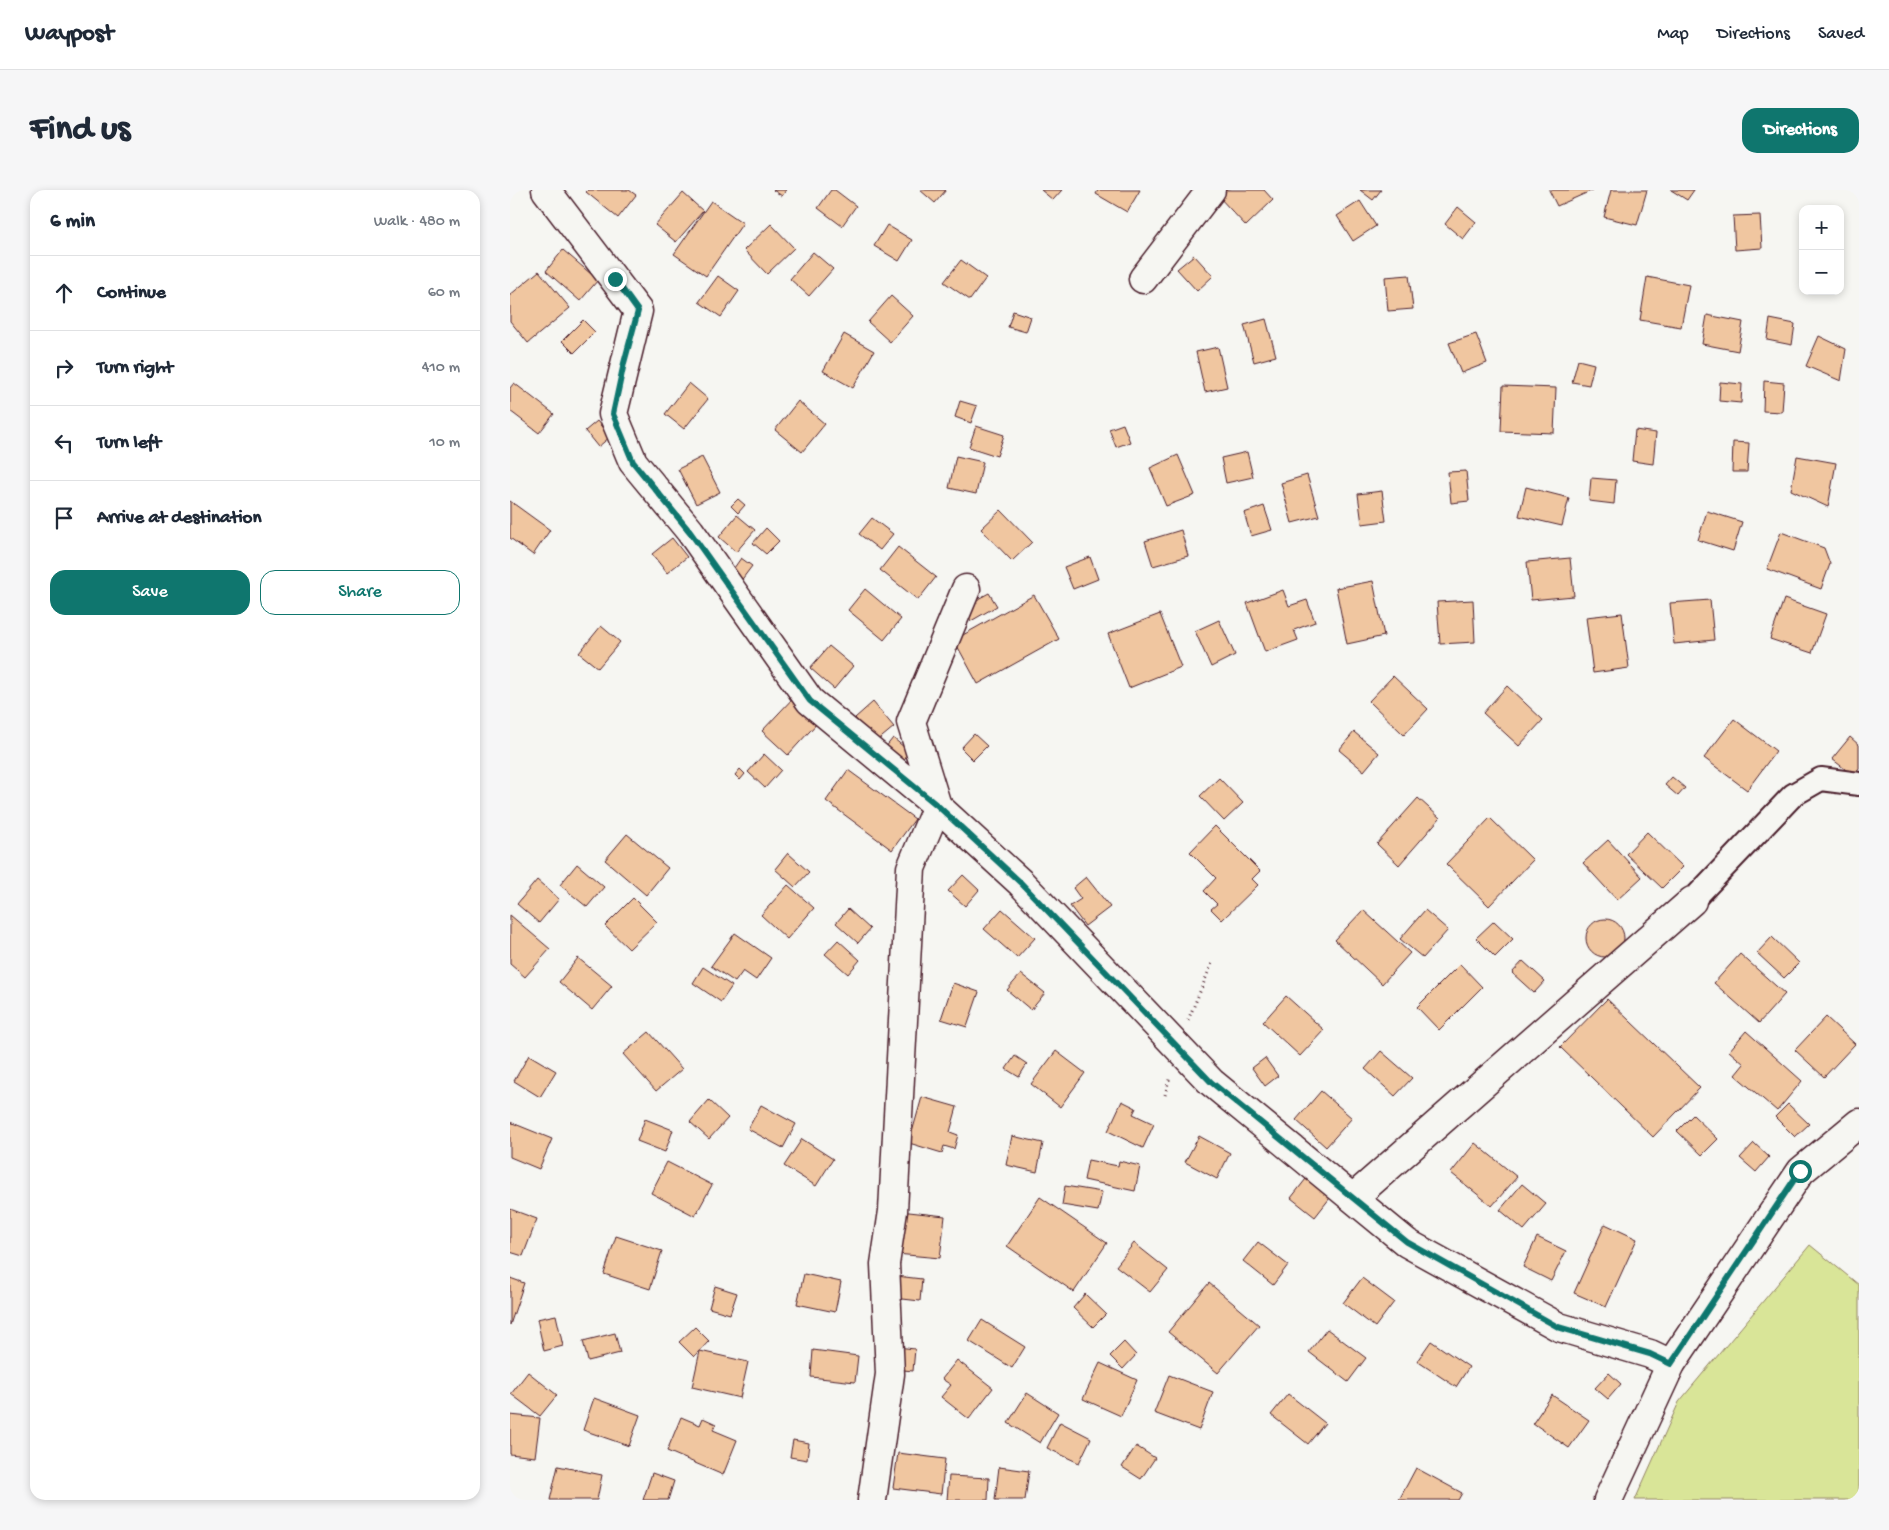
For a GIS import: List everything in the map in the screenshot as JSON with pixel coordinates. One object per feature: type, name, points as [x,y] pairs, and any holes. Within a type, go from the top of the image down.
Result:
[{"type":"street","points":[[546,190],[638,311],[613,414],[633,462],[690,532],[810,701],[938,806],[1021,883],[1211,1082],[1407,1242],[1558,1327],[1650,1354],[1671,1364]]},
{"type":"street","points":[[1143,278],[1211,190]]},
{"type":"street","points":[[872,1500],[890,1374],[885,1264],[892,1211],[911,868],[938,806],[911,722],[966,590]]},
{"type":"street","points":[[1353,1198],[1692,901],[1793,795],[1821,779],[1859,784]]},
{"type":"street","points":[[1608,1500],[1671,1364],[1800,1171],[1859,1123]]},
{"type":"green space","points":[[1810,1245],[1859,1285],[1859,1500],[1635,1500],[1679,1402]]},
{"type":"building","points":[[588,190],[629,190],[636,195],[618,218],[586,192]]},
{"type":"building","points":[[773,190],[786,190],[782,196]]},
{"type":"building","points":[[831,190],[835,190],[856,206],[842,226],[818,208]]},
{"type":"building","points":[[920,190],[946,190],[935,203]]},
{"type":"building","points":[[1041,190],[1062,190],[1053,200]]},
{"type":"building","points":[[1098,190],[1140,190],[1127,212],[1096,194]]},
{"type":"building","points":[[1225,190],[1264,190],[1273,200],[1246,226],[1218,196]]},
{"type":"building","points":[[1360,190],[1381,190],[1373,200]]},
{"type":"building","points":[[1549,190],[1593,190],[1557,206]]},
{"type":"building","points":[[1611,190],[1647,190],[1637,225],[1604,217]]},
{"type":"building","points":[[1671,190],[1694,190],[1687,200]]},
{"type":"building","points":[[683,193],[703,211],[676,242],[655,225]]},
{"type":"building","points":[[711,201],[743,223],[706,276],[674,254]]},
{"type":"building","points":[[1360,201],[1376,226],[1353,241],[1337,216]]},
{"type":"building","points":[[1458,207],[1476,222],[1463,239],[1445,224]]},
{"type":"building","points":[[1760,215],[1762,248],[1735,250],[1733,216]]},
{"type":"building","points":[[771,224],[794,248],[767,274],[744,250]]},
{"type":"building","points":[[887,225],[912,240],[899,261],[874,246]]},
{"type":"building","points":[[563,250],[598,280],[580,301],[546,271]]},
{"type":"building","points":[[813,252],[833,269],[809,296],[790,279]]},
{"type":"building","points":[[1194,255],[1213,276],[1197,291],[1177,269]]},
{"type":"building","points":[[961,260],[986,278],[970,300],[944,282]]},
{"type":"building","points":[[539,271],[570,308],[528,343],[510,321],[510,295]]},
{"type":"building","points":[[1409,275],[1413,309],[1388,311],[1385,277]]},
{"type":"building","points":[[718,276],[739,291],[721,317],[699,302]]},
{"type":"building","points":[[1647,277],[1689,285],[1681,327],[1640,320]]},
{"type":"building","points":[[891,296],[913,316],[890,342],[868,322]]},
{"type":"building","points":[[1013,311],[1031,317],[1026,332],[1008,327]]},
{"type":"building","points":[[1707,315],[1743,322],[1738,351],[1702,344]]},
{"type":"building","points":[[1266,319],[1276,356],[1254,362],[1244,325]]},
{"type":"building","points":[[1770,319],[1795,324],[1792,345],[1767,340]]},
{"type":"building","points":[[583,320],[595,332],[574,353],[562,341]]},
{"type":"building","points":[[844,334],[874,351],[853,388],[823,371]]},
{"type":"building","points":[[1476,334],[1487,363],[1461,373],[1449,343]]},
{"type":"building","points":[[1819,336],[1846,349],[1841,381],[1806,366]]},
{"type":"building","points":[[1218,347],[1227,387],[1205,392],[1196,352]]},
{"type":"building","points":[[1578,360],[1594,364],[1589,385],[1572,382]]},
{"type":"building","points":[[1764,381],[1784,383],[1782,412],[1763,411]]},
{"type":"building","points":[[1720,382],[1742,384],[1741,403],[1719,401]]},
{"type":"building","points":[[514,383],[554,414],[539,433],[510,411],[510,388]]},
{"type":"building","points":[[689,383],[708,399],[684,429],[665,414]]},
{"type":"building","points":[[1503,386],[1556,388],[1554,433],[1501,431]]},
{"type":"building","points":[[798,401],[825,424],[802,452],[775,430]]},
{"type":"building","points":[[960,401],[977,406],[971,423],[955,417]]},
{"type":"building","points":[[597,421],[610,437],[598,447],[585,431]]},
{"type":"building","points":[[1123,424],[1130,442],[1116,447],[1109,429]]},
{"type":"building","points":[[976,426],[1004,435],[997,456],[969,447]]},
{"type":"building","points":[[1635,430],[1656,433],[1653,464],[1632,461]]},
{"type":"building","points":[[1733,442],[1749,443],[1747,472],[1732,472]]},
{"type":"building","points":[[1247,452],[1253,477],[1226,483],[1221,458]]},
{"type":"building","points":[[1178,455],[1195,495],[1166,506],[1150,468]]},
{"type":"building","points":[[956,456],[983,462],[976,494],[949,488]]},
{"type":"building","points":[[1797,456],[1836,463],[1828,507],[1791,490]]},
{"type":"building","points":[[702,457],[720,492],[696,504],[678,469]]},
{"type":"building","points":[[1466,471],[1469,501],[1451,503],[1448,472]]},
{"type":"building","points":[[1307,475],[1319,516],[1292,523],[1281,483]]},
{"type":"building","points":[[1591,478],[1616,480],[1614,504],[1589,501]]},
{"type":"building","points":[[1526,487],[1569,498],[1562,526],[1519,516]]},
{"type":"building","points":[[1382,491],[1386,521],[1362,524],[1358,494]]},
{"type":"building","points":[[738,499],[745,505],[738,513],[731,506]]},
{"type":"building","points":[[510,501],[550,530],[533,555],[510,538]]},
{"type":"building","points":[[1264,506],[1272,530],[1251,536],[1244,513]]},
{"type":"building","points":[[1001,510],[1032,542],[1012,561],[981,529]]},
{"type":"building","points":[[1707,511],[1742,522],[1733,551],[1698,540]]},
{"type":"building","points":[[737,515],[755,530],[736,552],[719,537]]},
{"type":"building","points":[[872,518],[893,534],[880,550],[859,534]]},
{"type":"building","points":[[766,528],[779,541],[766,554],[753,543]]},
{"type":"building","points":[[1181,530],[1188,556],[1153,566],[1145,541]]},
{"type":"building","points":[[1781,532],[1824,548],[1830,564],[1821,589],[1767,569]]},
{"type":"building","points":[[672,538],[687,557],[667,573],[652,554]]},
{"type":"building","points":[[898,547],[936,577],[918,600],[880,570]]},
{"type":"building","points":[[1090,557],[1098,579],[1073,589],[1064,567]]},
{"type":"building","points":[[741,558],[752,566],[737,586],[727,578]]},
{"type":"building","points":[[1570,558],[1574,596],[1531,600],[1527,562]]},
{"type":"building","points":[[1373,581],[1384,636],[1347,644],[1336,588]]},
{"type":"building","points":[[865,589],[901,619],[884,640],[848,610]]},
{"type":"building","points":[[1283,590],[1289,606],[1307,600],[1315,622],[1294,630],[1298,640],[1265,652],[1247,603]]},
{"type":"building","points":[[989,593],[997,606],[971,621],[963,607]]},
{"type":"building","points":[[1034,595],[1059,639],[978,684],[954,640]]},
{"type":"building","points":[[1784,599],[1826,614],[1812,653],[1770,639]]},
{"type":"building","points":[[1473,600],[1475,642],[1440,644],[1437,602]]},
{"type":"building","points":[[1710,600],[1714,640],[1674,644],[1670,603]]},
{"type":"building","points":[[1622,613],[1629,668],[1593,673],[1586,617]]},
{"type":"building","points":[[1160,614],[1181,667],[1129,688],[1108,634]]},
{"type":"building","points":[[1219,620],[1235,655],[1211,667],[1195,631]]},
{"type":"building","points":[[601,626],[620,642],[598,668],[579,653]]},
{"type":"building","points":[[829,646],[853,666],[834,689],[810,668]]},
{"type":"building","points":[[1393,676],[1428,709],[1404,735],[1369,701]]},
{"type":"building","points":[[1507,686],[1543,720],[1519,746],[1483,713]]},
{"type":"building","points":[[795,696],[820,720],[788,755],[762,731]]},
{"type":"building","points":[[873,702],[894,727],[876,742],[855,718]]},
{"type":"building","points":[[1734,719],[1776,751],[1747,790],[1704,758]]},
{"type":"building","points":[[1354,732],[1379,753],[1364,771],[1339,750]]},
{"type":"building","points":[[974,734],[987,746],[973,760],[961,748]]},
{"type":"building","points":[[1850,737],[1859,745],[1859,769],[1854,776],[1832,759]]},
{"type":"building","points":[[893,738],[910,752],[898,767],[881,753]]},
{"type":"building","points":[[764,754],[781,770],[765,788],[748,772]]},
{"type":"building","points":[[740,769],[745,774],[740,780],[735,775]]},
{"type":"building","points":[[848,770],[915,819],[892,850],[826,801]]},
{"type":"building","points":[[1672,777],[1685,788],[1678,796],[1665,785]]},
{"type":"building","points":[[1219,778],[1243,803],[1224,821],[1200,796]]},
{"type":"building","points":[[1418,798],[1440,818],[1399,865],[1377,844]]},
{"type":"building","points":[[1490,818],[1533,860],[1489,906],[1446,864]]},
{"type":"building","points":[[1215,826],[1260,871],[1252,879],[1258,885],[1222,920],[1211,909],[1217,904],[1204,891],[1216,878],[1190,852]]},
{"type":"building","points":[[1647,832],[1683,867],[1662,888],[1626,854]]},
{"type":"building","points":[[627,834],[668,868],[646,895],[605,860]]},
{"type":"building","points":[[1608,840],[1642,877],[1617,900],[1583,863]]},
{"type":"building","points":[[788,853],[809,872],[795,887],[775,869]]},
{"type":"building","points":[[577,864],[604,887],[587,907],[560,885]]},
{"type":"building","points":[[963,875],[979,890],[965,906],[948,891]]},
{"type":"building","points":[[1086,877],[1110,907],[1085,926],[1070,906],[1081,899],[1073,888]]},
{"type":"building","points":[[537,880],[559,899],[539,923],[517,904]]},
{"type":"building","points":[[788,885],[814,908],[787,939],[761,915]]},
{"type":"building","points":[[633,898],[657,922],[629,949],[605,926]]},
{"type":"building","points":[[848,909],[870,929],[858,943],[836,923]]},
{"type":"building","points":[[1002,909],[1035,938],[1017,958],[984,929]]},
{"type":"building","points":[[1363,910],[1410,953],[1382,984],[1335,940]]},
{"type":"building","points":[[1425,910],[1448,930],[1423,958],[1400,939]]},
{"type":"building","points":[[510,915],[550,949],[525,977],[510,964]]},
{"type":"building","points":[[1605,919],[1618,925],[1624,938],[1618,951],[1605,957],[1592,951],[1586,938],[1592,925]]},
{"type":"building","points":[[1494,921],[1513,939],[1495,957],[1476,938]]},
{"type":"building","points":[[735,933],[771,958],[756,980],[743,971],[735,982],[711,966]]},
{"type":"building","points":[[1772,937],[1799,963],[1784,978],[1757,953]]},
{"type":"building","points":[[838,940],[860,960],[848,974],[825,954]]},
{"type":"building","points":[[1740,954],[1785,994],[1759,1023],[1714,983]]},
{"type":"building","points":[[578,958],[612,986],[592,1010],[559,982]]},
{"type":"building","points":[[1523,961],[1545,981],[1534,993],[1512,973]]},
{"type":"building","points":[[1460,964],[1482,987],[1439,1030],[1417,1007]]},
{"type":"building","points":[[703,967],[732,986],[721,1002],[693,983]]},
{"type":"building","points":[[1021,974],[1045,993],[1031,1010],[1007,990]]},
{"type":"building","points":[[953,983],[979,992],[967,1027],[941,1019]]},
{"type":"building","points":[[1286,996],[1324,1030],[1300,1056],[1263,1022]]},
{"type":"building","points":[[1607,999],[1700,1088],[1653,1137],[1560,1047]]},
{"type":"building","points":[[1826,1017],[1855,1044],[1824,1077],[1795,1050]]},
{"type":"building","points":[[1746,1031],[1802,1081],[1777,1111],[1735,1075],[1744,1064],[1729,1051]]},
{"type":"building","points":[[649,1032],[682,1069],[656,1091],[623,1054]]},
{"type":"building","points":[[1056,1051],[1085,1073],[1060,1107],[1031,1084]]},
{"type":"building","points":[[1381,1051],[1412,1078],[1395,1096],[1365,1069]]},
{"type":"building","points":[[529,1055],[556,1071],[540,1097],[514,1081]]},
{"type":"building","points":[[1015,1056],[1027,1064],[1019,1077],[1006,1069]]},
{"type":"building","points":[[1265,1058],[1278,1076],[1265,1086],[1252,1068]]},
{"type":"building","points":[[1321,1091],[1352,1118],[1326,1147],[1296,1120]]},
{"type":"building","points":[[922,1097],[957,1107],[950,1132],[958,1135],[954,1149],[944,1146],[942,1153],[909,1143]]},
{"type":"building","points":[[709,1100],[728,1118],[709,1139],[690,1122]]},
{"type":"building","points":[[1122,1101],[1136,1108],[1133,1114],[1154,1124],[1143,1148],[1108,1131]]},
{"type":"building","points":[[1788,1104],[1809,1124],[1795,1137],[1775,1117]]},
{"type":"building","points":[[761,1105],[796,1124],[783,1148],[748,1129]]},
{"type":"building","points":[[1693,1115],[1718,1139],[1702,1155],[1677,1131]]},
{"type":"building","points":[[645,1119],[673,1130],[665,1152],[637,1141]]},
{"type":"building","points":[[510,1122],[552,1139],[539,1169],[510,1157]]},
{"type":"building","points":[[1012,1136],[1043,1143],[1037,1172],[1006,1165]]},
{"type":"building","points":[[1199,1136],[1230,1153],[1217,1179],[1185,1162]]},
{"type":"building","points":[[802,1139],[833,1159],[816,1186],[784,1166]]},
{"type":"building","points":[[1475,1143],[1517,1177],[1492,1206],[1451,1173]]},
{"type":"building","points":[[1754,1143],[1769,1157],[1756,1172],[1740,1158]]},
{"type":"building","points":[[1088,1160],[1118,1166],[1119,1161],[1140,1166],[1135,1191],[1084,1180]]},
{"type":"building","points":[[667,1162],[712,1185],[695,1216],[651,1193]]},
{"type":"building","points":[[1313,1170],[1337,1189],[1315,1217],[1291,1198]]},
{"type":"building","points":[[1522,1184],[1546,1204],[1524,1230],[1500,1210]]},
{"type":"building","points":[[1065,1186],[1102,1192],[1098,1211],[1062,1205]]},
{"type":"building","points":[[1040,1197],[1107,1243],[1074,1292],[1007,1246]]},
{"type":"building","points":[[510,1209],[537,1219],[523,1256],[510,1252]]},
{"type":"building","points":[[900,1211],[945,1216],[940,1258],[896,1254]]},
{"type":"building","points":[[1605,1224],[1637,1239],[1606,1307],[1574,1293]]},
{"type":"building","points":[[616,1236],[662,1251],[650,1289],[604,1274]]},
{"type":"building","points":[[1537,1237],[1566,1251],[1551,1281],[1523,1267]]},
{"type":"building","points":[[1258,1242],[1288,1265],[1273,1285],[1243,1261]]},
{"type":"building","points":[[1134,1243],[1168,1270],[1150,1292],[1116,1266]]},
{"type":"building","points":[[804,1274],[841,1282],[835,1312],[797,1304]]},
{"type":"building","points":[[896,1276],[922,1279],[920,1301],[894,1298]]},
{"type":"building","points":[[510,1278],[524,1283],[510,1325]]},
{"type":"building","points":[[1362,1278],[1394,1302],[1375,1327],[1343,1303]]},
{"type":"building","points":[[1209,1283],[1259,1325],[1218,1373],[1168,1332]]},
{"type":"building","points":[[715,1286],[737,1293],[730,1314],[709,1308]]},
{"type":"building","points":[[1085,1294],[1106,1314],[1093,1327],[1073,1308]]},
{"type":"building","points":[[556,1315],[563,1346],[544,1351],[537,1319]]},
{"type":"building","points":[[982,1320],[1025,1347],[1012,1368],[969,1341]]},
{"type":"building","points":[[695,1327],[709,1341],[694,1357],[679,1342]]},
{"type":"building","points":[[1327,1329],[1366,1358],[1348,1382],[1309,1352]]},
{"type":"building","points":[[615,1333],[620,1353],[588,1361],[583,1341]]},
{"type":"building","points":[[1431,1341],[1469,1367],[1456,1387],[1417,1361]]},
{"type":"building","points":[[1124,1342],[1136,1355],[1123,1369],[1110,1356]]},
{"type":"building","points":[[897,1347],[915,1349],[913,1371],[894,1369]]},
{"type":"building","points":[[813,1350],[858,1356],[855,1382],[811,1377]]},
{"type":"building","points":[[700,1351],[748,1362],[740,1398],[692,1387]]},
{"type":"building","points":[[957,1360],[993,1388],[969,1419],[941,1397],[951,1385],[942,1379]]},
{"type":"building","points":[[1100,1363],[1137,1380],[1121,1416],[1083,1399]]},
{"type":"building","points":[[528,1372],[557,1395],[540,1416],[511,1394]]},
{"type":"building","points":[[1609,1373],[1621,1384],[1608,1399],[1595,1388]]},
{"type":"building","points":[[1169,1375],[1213,1392],[1199,1430],[1154,1413]]},
{"type":"building","points":[[1027,1393],[1058,1413],[1040,1443],[1008,1423]]},
{"type":"building","points":[[1288,1394],[1325,1423],[1308,1444],[1271,1415]]},
{"type":"building","points":[[1552,1395],[1589,1420],[1569,1448],[1533,1423]]},
{"type":"building","points":[[594,1398],[640,1415],[629,1446],[583,1430]]},
{"type":"building","points":[[510,1415],[540,1418],[535,1457],[510,1454]]},
{"type":"building","points":[[681,1417],[700,1425],[703,1418],[716,1424],[713,1430],[737,1440],[723,1475],[667,1451]]},
{"type":"building","points":[[1060,1422],[1091,1438],[1079,1463],[1047,1448]]},
{"type":"building","points":[[793,1440],[809,1443],[807,1460],[790,1457]]},
{"type":"building","points":[[1136,1446],[1155,1458],[1141,1479],[1122,1467]]},
{"type":"building","points":[[898,1453],[945,1459],[941,1494],[893,1488]]},
{"type":"building","points":[[558,1466],[602,1475],[597,1500],[550,1500]]},
{"type":"building","points":[[999,1467],[1029,1471],[1025,1500],[995,1500]]},
{"type":"building","points":[[1416,1468],[1462,1493],[1458,1500],[1399,1500]]},
{"type":"building","points":[[652,1473],[674,1481],[668,1500],[643,1500]]},
{"type":"building","points":[[949,1476],[989,1478],[988,1500],[947,1500]]},
{"type":"route","points":[[615,279],[638,311],[613,414],[633,462],[690,532],[810,701],[938,806],[1021,883],[1211,1082],[1407,1242],[1558,1327],[1650,1354],[1671,1364],[1800,1171]]}]
